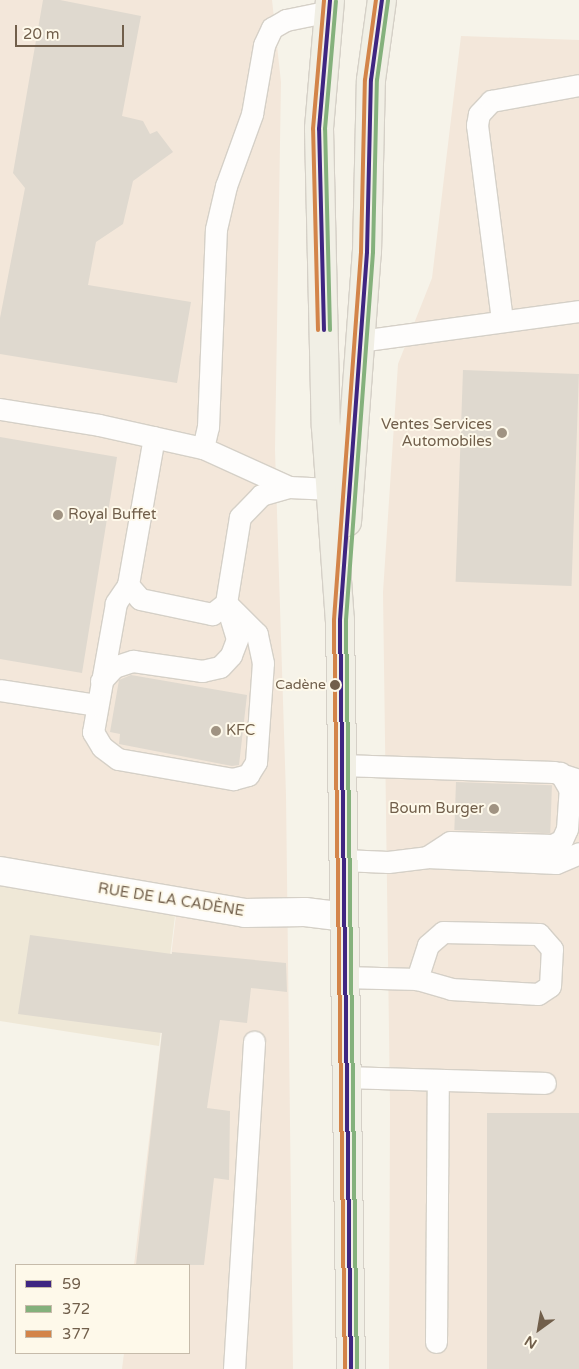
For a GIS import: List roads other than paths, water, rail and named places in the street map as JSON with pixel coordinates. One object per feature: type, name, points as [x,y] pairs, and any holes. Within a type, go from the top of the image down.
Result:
[{"type":"main road","points":[[340,620],[366,252],[371,80],[382,0]]},
{"type":"main road","points":[[330,5],[319,129],[326,427],[340,620],[351,1369]]},
{"type":"street","name":"RUE DE LA CADÈNE","points":[[0,871],[245,913],[305,912],[344,917]]},
{"type":"lane","points":[[203,448],[208,427],[216,229],[226,186],[252,114],[264,45],[272,28],[286,20],[330,5]]},
{"type":"lane","points":[[502,320],[477,124],[479,114],[491,102],[579,85]]},
{"type":"lane","points":[[360,341],[502,320],[579,311]]},
{"type":"lane","points":[[0,409],[154,437],[203,448],[289,487]]},
{"type":"lane","points":[[154,437],[128,585],[116,603],[101,681],[93,732],[102,747],[118,759],[233,779],[248,775],[256,762],[263,663],[257,634],[226,603]]},
{"type":"lane","points":[[101,681],[114,667],[133,661],[202,670],[220,667],[231,655],[237,638],[226,603],[240,517],[261,495],[289,487],[330,489]]},
{"type":"lane","points":[[128,585],[140,599],[212,614],[226,603]]},
{"type":"lane","points":[[0,690],[97,706]]},
{"type":"lane","points":[[342,764],[569,777],[567,829],[562,840],[553,845],[450,842],[427,857]]},
{"type":"lane","points":[[343,860],[388,862],[427,857],[556,864],[579,853]]},
{"type":"lane","points":[[344,977],[418,979],[451,989],[538,994],[550,986],[552,949],[539,934],[443,932],[428,945],[418,979]]},
{"type":"lane","points":[[234,1369],[254,1042]]},
{"type":"lane","points":[[346,1078],[545,1083]]},
{"type":"lane","points":[[436,1342],[438,1080]]},
{"type":"place","name":"Ventes Services Automobiles","points":[[502,433]]},
{"type":"place","name":"Royal Buffet","points":[[58,515]]},
{"type":"place","name":"Cadène","points":[[335,685]]},
{"type":"place","name":"KFC","points":[[216,731]]},
{"type":"place","name":"Boum Burger","points":[[494,809]]}]
